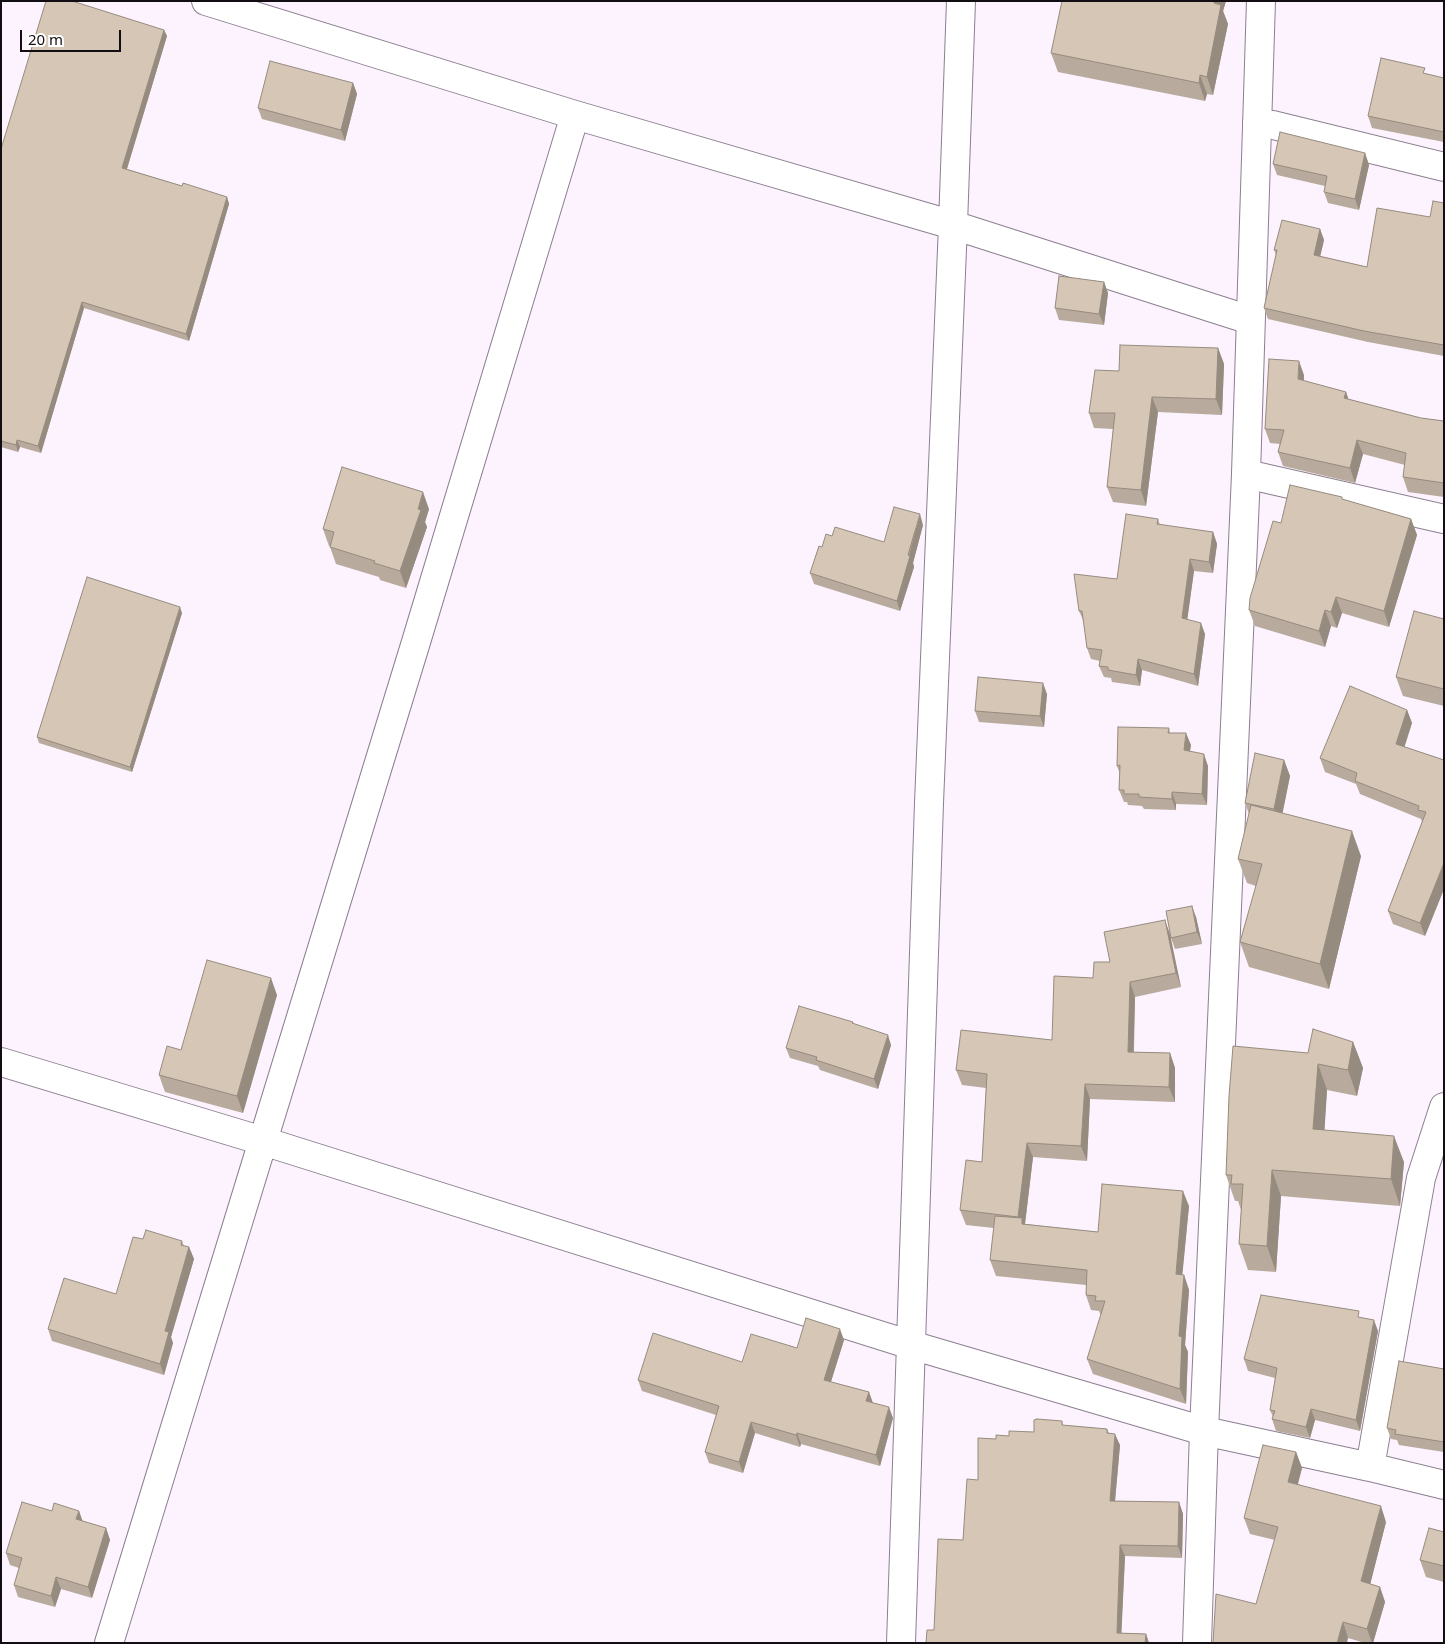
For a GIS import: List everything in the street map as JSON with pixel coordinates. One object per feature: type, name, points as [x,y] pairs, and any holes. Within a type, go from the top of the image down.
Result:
[{"type":"street","points":[[206,1],[575,115],[954,225],[1250,320]]},
{"type":"street","points":[[901,1643],[929,803],[954,225],[961,1]]},
{"type":"street","points":[[1197,1643],[1204,1431],[1246,474],[1261,1]]},
{"type":"street","points":[[109,1643],[419,632],[575,115]]},
{"type":"street","points":[[1257,124],[1273,125],[1444,168]]},
{"type":"street","points":[[1246,474],[1444,518]]},
{"type":"street","points":[[1,1062],[911,1345],[1204,1431],[1370,1467],[1444,1486]]},
{"type":"street","points":[[1370,1467],[1421,1178],[1444,1107]]},
{"type":"building","points":[[46,1],[72,1],[164,30],[122,168],[182,186],[183,183],[227,197],[186,334],[82,302],[38,446],[17,440],[16,445],[1,441],[1,149]]},
{"type":"building","points":[[1062,1],[1214,1],[1214,3],[1221,5],[1207,77],[1200,75],[1199,83],[1051,53]]},
{"type":"building","points":[[1381,58],[1425,68],[1423,73],[1444,78],[1444,132],[1368,116]]},
{"type":"building","points":[[270,61],[353,83],[341,130],[258,108]]},
{"type":"building","points":[[1280,132],[1365,153],[1355,199],[1324,192],[1327,176],[1273,164]]},
{"type":"building","points":[[1433,201],[1444,203],[1444,345],[1364,331],[1264,308],[1277,250],[1274,250],[1282,220],[1320,229],[1314,255],[1367,267],[1377,208],[1430,217]]},
{"type":"building","points":[[1059,276],[1104,282],[1099,314],[1055,308]]},
{"type":"building","points":[[1120,345],[1218,348],[1216,399],[1152,397],[1141,490],[1107,487],[1115,413],[1089,413],[1095,370],[1119,371]]},
{"type":"building","points":[[1269,359],[1299,361],[1298,379],[1346,392],[1344,398],[1421,418],[1444,421],[1444,483],[1403,477],[1406,453],[1357,440],[1350,468],[1278,452],[1284,430],[1265,429]]},
{"type":"building","points":[[342,467],[423,492],[418,509],[421,510],[400,571],[330,547],[334,532],[323,529]]},
{"type":"building","points":[[1290,485],[1342,497],[1342,499],[1411,519],[1384,611],[1336,597],[1331,612],[1325,610],[1319,631],[1249,610],[1250,598],[1273,521],[1281,523]]},
{"type":"building","points":[[894,507],[920,514],[897,601],[810,573],[819,546],[822,547],[826,534],[832,536],[835,527],[884,542]]},
{"type":"building","points":[[1126,514],[1158,519],[1157,524],[1213,532],[1209,562],[1190,559],[1182,618],[1201,623],[1194,674],[1138,659],[1136,675],[1108,670],[1108,667],[1099,666],[1102,650],[1087,648],[1074,574],[1117,579]]},
{"type":"building","points":[[87,577],[180,607],[130,767],[37,737]]},
{"type":"building","points":[[1414,611],[1444,619],[1444,689],[1396,677]]},
{"type":"building","points":[[978,677],[1043,683],[1040,716],[975,711]]},
{"type":"building","points":[[1350,686],[1407,710],[1396,744],[1444,760],[1444,863],[1420,923],[1388,911],[1426,812],[1418,810],[1419,806],[1355,781],[1357,773],[1320,758]]},
{"type":"building","points":[[1118,727],[1169,728],[1168,733],[1186,733],[1184,750],[1204,754],[1202,794],[1172,792],[1172,799],[1139,797],[1139,794],[1124,794],[1124,790],[1119,790],[1120,765],[1117,766]]},
{"type":"building","points":[[1255,753],[1284,760],[1274,809],[1245,803]]},
{"type":"building","points":[[1251,805],[1352,831],[1320,964],[1240,942],[1262,864],[1238,859]]},
{"type":"building","points":[[1192,906],[1197,932],[1171,938],[1166,911]]},
{"type":"building","points":[[1165,920],[1176,973],[1130,982],[1128,1052],[1170,1053],[1169,1087],[1085,1084],[1081,1146],[1027,1143],[1018,1217],[960,1210],[966,1160],[982,1162],[987,1074],[956,1070],[961,1030],[1052,1040],[1054,976],[1093,978],[1094,962],[1110,962],[1104,932]]},
{"type":"building","points":[[207,960],[271,978],[237,1096],[159,1075],[167,1046],[181,1050]]},
{"type":"building","points":[[799,1006],[853,1022],[888,1035],[874,1079],[816,1060],[817,1057],[786,1048]]},
{"type":"building","points":[[1313,1029],[1353,1042],[1348,1070],[1318,1064],[1313,1129],[1394,1136],[1391,1179],[1272,1170],[1267,1246],[1239,1244],[1243,1184],[1231,1184],[1232,1175],[1226,1175],[1233,1046],[1308,1053]]},
{"type":"building","points":[[1102,1184],[1183,1191],[1176,1274],[1184,1275],[1179,1336],[1182,1337],[1180,1389],[1087,1359],[1105,1301],[1095,1301],[1096,1296],[1086,1295],[1087,1270],[990,1260],[995,1216],[1022,1218],[1022,1224],[1098,1232]]},
{"type":"building","points":[[146,1230],[182,1241],[181,1245],[189,1247],[165,1331],[169,1332],[160,1364],[48,1329],[64,1278],[116,1294],[133,1237],[143,1239]]},
{"type":"building","points":[[1261,1295],[1359,1311],[1358,1317],[1374,1320],[1356,1420],[1311,1409],[1306,1427],[1272,1419],[1275,1411],[1270,1410],[1277,1368],[1244,1359]]},
{"type":"building","points":[[806,1318],[840,1329],[824,1380],[869,1392],[866,1401],[889,1407],[876,1455],[751,1422],[739,1462],[705,1452],[719,1406],[638,1380],[653,1333],[742,1362],[751,1334],[797,1348]]},
{"type":"building","points":[[1399,1361],[1444,1369],[1444,1442],[1395,1434],[1396,1430],[1387,1428]]},
{"type":"building","points":[[1034,1420],[1062,1421],[1062,1425],[1107,1429],[1107,1433],[1115,1434],[1110,1501],[1179,1502],[1178,1546],[1120,1545],[1117,1633],[1146,1634],[1145,1643],[926,1643],[927,1630],[934,1630],[938,1539],[963,1540],[967,1479],[978,1480],[978,1438],[996,1439],[996,1435],[1009,1436],[1009,1431],[1034,1432]]},
{"type":"building","points":[[1263,1445],[1296,1452],[1288,1482],[1381,1506],[1361,1581],[1380,1587],[1367,1629],[1343,1622],[1337,1643],[1213,1643],[1216,1594],[1256,1604],[1278,1527],[1244,1518]]},
{"type":"building","points":[[22,1502],[52,1511],[54,1503],[79,1511],[76,1519],[106,1528],[88,1587],[56,1577],[51,1596],[14,1585],[22,1558],[6,1553]]},
{"type":"building","points":[[1429,1528],[1444,1532],[1444,1566],[1420,1560]]}]
